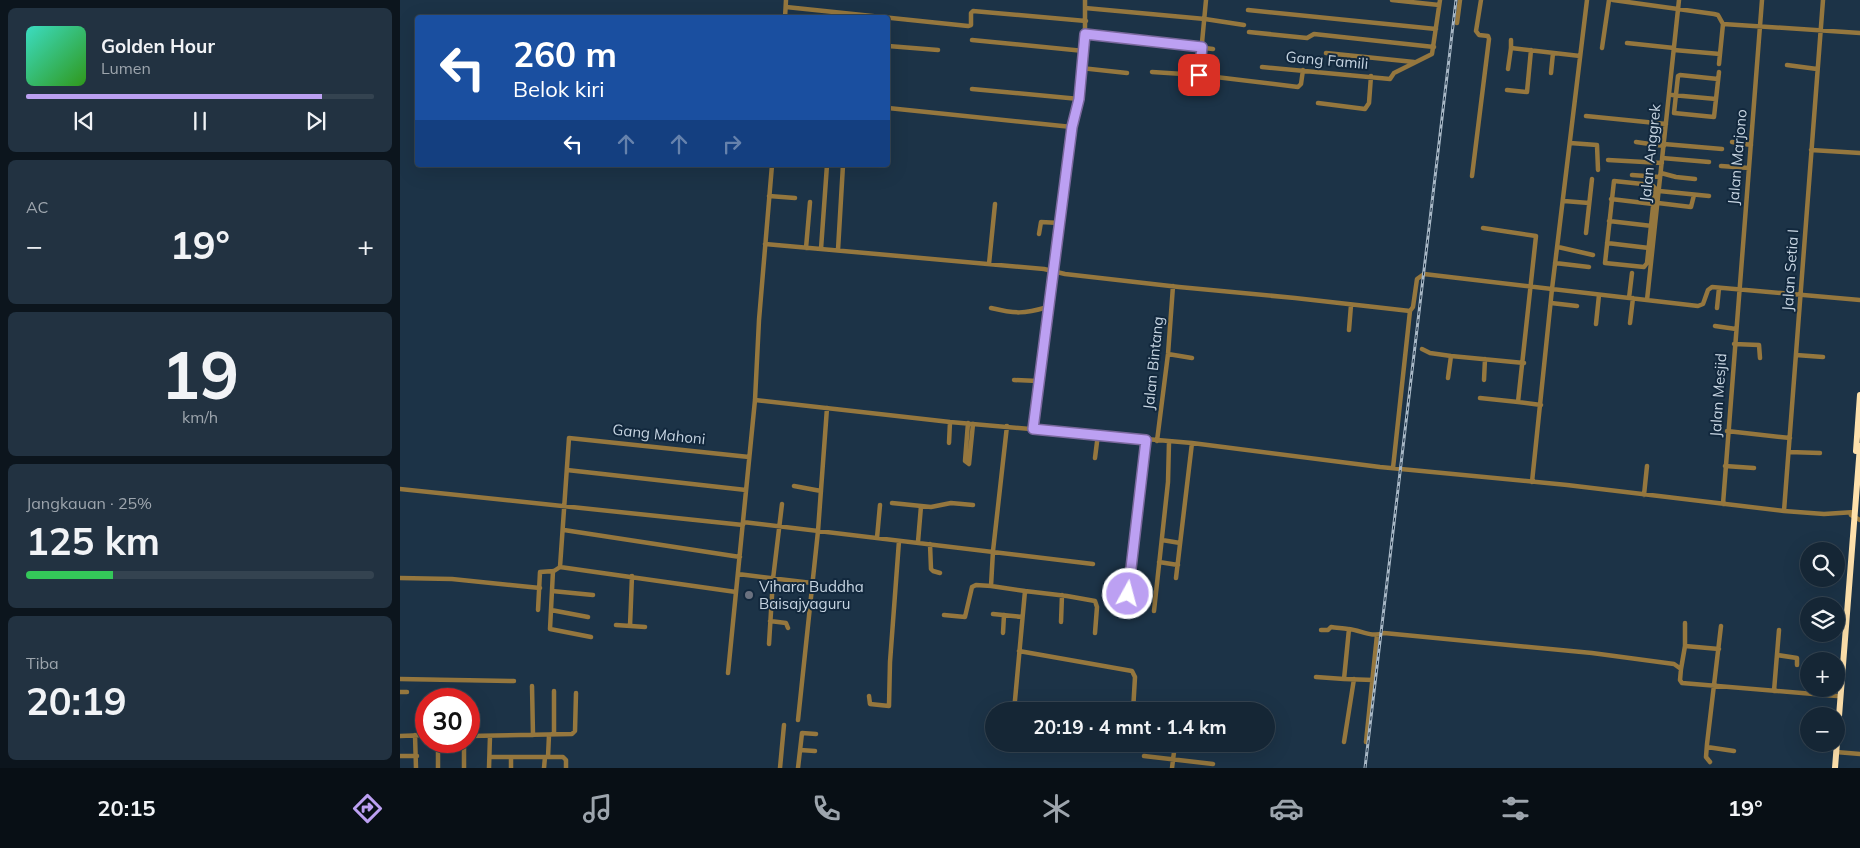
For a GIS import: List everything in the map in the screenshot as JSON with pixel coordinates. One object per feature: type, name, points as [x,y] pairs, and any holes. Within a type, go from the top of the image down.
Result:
[{"type":"highway","points":[[1839,707],[1854,519],[1860,395]]},
{"type":"highway","points":[[1841,652],[1860,446]]},
{"type":"highway","points":[[1833,768],[1834,752]]},
{"type":"highway","points":[[1833,768],[1836,752]]},
{"type":"street","points":[[785,15],[786,0]]},
{"type":"street","points":[[1033,429],[1072,127],[1079,99],[1084,51],[1086,0]]},
{"type":"street","points":[[1199,75],[1206,0]]},
{"type":"street","points":[[1326,53],[1414,62],[1432,54],[1440,3],[1392,0]]},
{"type":"street","points":[[1457,23],[1460,0]]},
{"type":"street","points":[[1472,176],[1489,39],[1488,36],[1476,33],[1481,0]]},
{"type":"street","points":[[1532,482],[1550,303],[1564,201],[1587,0]]},
{"type":"street","points":[[1602,48],[1609,0]]},
{"type":"street","points":[[1613,0],[1641,2],[1718,15],[1724,24],[1719,64]]},
{"type":"street","name":"Jalan Anggrek","points":[[1647,300],[1655,204],[1661,175],[1679,0]]},
{"type":"street","name":"Jalan Marjono","points":[[1739,289],[1762,0]]},
{"type":"street","name":"Jalan Setia I","points":[[1784,511],[1823,0]]},
{"type":"street","points":[[786,7],[865,15]]},
{"type":"street","points":[[1085,8],[1205,19],[1244,25]]},
{"type":"street","points":[[1248,10],[1436,29]]},
{"type":"street","points":[[890,18],[970,26],[971,13],[973,11],[1086,21]]},
{"type":"street","points":[[1724,24],[1860,33]]},
{"type":"street","points":[[1249,32],[1307,38],[1314,34],[1434,46]]},
{"type":"street","points":[[1085,34],[1213,49]]},
{"type":"street","points":[[972,40],[1084,51]]},
{"type":"street","points":[[1508,69],[1511,40]]},
{"type":"street","points":[[1627,43],[1720,54]]},
{"type":"street","points":[[890,46],[938,50]]},
{"type":"street","points":[[1510,48],[1580,56]]},
{"type":"street","points":[[1506,90],[1527,92],[1531,50]]},
{"type":"street","points":[[1551,73],[1553,53]]},
{"type":"street","name":"Gang Famili","points":[[1262,67],[1390,79],[1394,73],[1414,62]]},
{"type":"street","points":[[1787,65],[1817,68]]},
{"type":"street","points":[[1081,68],[1127,74]]},
{"type":"street","points":[[1152,72],[1199,75],[1298,87],[1301,84],[1303,70]]},
{"type":"street","points":[[1718,79],[1680,75],[1677,78],[1674,113],[1714,116],[1719,72]]},
{"type":"street","points":[[1318,103],[1365,108],[1369,103],[1371,76]]},
{"type":"street","points":[[972,90],[1079,99]]},
{"type":"street","points":[[1669,94],[1716,98]]},
{"type":"street","points":[[890,108],[1072,127]]},
{"type":"street","points":[[1586,116],[1666,124]]},
{"type":"street","points":[[1636,142],[1722,149]]},
{"type":"street","points":[[1732,142],[1751,144]]},
{"type":"street","points":[[1570,143],[1597,145],[1598,170]]},
{"type":"street","points":[[1811,150],[1860,153]]},
{"type":"street","points":[[1608,160],[1709,162]]},
{"type":"street","points":[[1721,166],[1749,168]]},
{"type":"street","points":[[728,673],[755,400],[759,320],[772,167]]},
{"type":"street","points":[[821,249],[827,167]]},
{"type":"street","points":[[838,250],[843,167]]},
{"type":"street","points":[[1632,175],[1661,175],[1695,179]]},
{"type":"street","points":[[1586,233],[1592,179]]},
{"type":"street","points":[[1609,221],[1653,226],[1647,263],[1644,267],[1606,264],[1605,262],[1611,199],[1613,183],[1616,181],[1654,186],[1655,204]]},
{"type":"street","points":[[1659,191],[1709,196]]},
{"type":"street","points":[[1611,199],[1691,207],[1694,195]]},
{"type":"street","points":[[770,196],[794,198]]},
{"type":"street","points":[[1564,201],[1590,204]]},
{"type":"street","points":[[806,248],[810,202]]},
{"type":"street","points":[[989,264],[995,204]]},
{"type":"street","points":[[1039,234],[1041,222],[1060,223]]},
{"type":"street","points":[[1483,228],[1536,236],[1524,362],[1518,402]]},
{"type":"street","points":[[1607,243],[1649,248]]},
{"type":"street","points":[[765,244],[1054,270],[1065,274],[1410,311]]},
{"type":"street","points":[[1558,247],[1593,255]]},
{"type":"street","points":[[1555,263],[1588,267]]},
{"type":"street","points":[[1630,323],[1632,273]]},
{"type":"street","points":[[1393,468],[1410,311],[1413,307],[1417,279],[1424,274],[1698,306],[1703,304],[1710,288],[1860,300]]},
{"type":"street","name":"Jalan Bintang","points":[[1157,441],[1168,354],[1173,286]]},
{"type":"street","points":[[1717,308],[1719,288]]},
{"type":"street","name":"Jalan Mesjid","points":[[1722,504],[1739,289]]},
{"type":"street","points":[[1596,324],[1599,295]]},
{"type":"street","points":[[1550,303],[1578,306]]},
{"type":"street","points":[[1349,330],[1351,305]]},
{"type":"street","points":[[991,308],[1024,314],[1048,307]]},
{"type":"street","points":[[1714,326],[1736,329]]},
{"type":"street","points":[[1734,344],[1759,345],[1760,358]]},
{"type":"street","points":[[1422,349],[1430,353],[1451,356],[1524,362]]},
{"type":"street","points":[[1168,354],[1192,358]]},
{"type":"street","points":[[1796,355],[1823,357]]},
{"type":"street","points":[[1448,378],[1451,356]]},
{"type":"street","points":[[1484,380],[1485,359]]},
{"type":"street","points":[[1014,380],[1038,381]]},
{"type":"street","points":[[1480,398],[1541,405]]},
{"type":"street","points":[[755,400],[950,422],[1192,444],[1393,468],[1824,514],[1854,519]]},
{"type":"street","points":[[798,720],[818,531],[827,408]]},
{"type":"street","points":[[949,443],[950,422]]},
{"type":"street","points":[[971,423],[969,464],[965,461],[971,423]]},
{"type":"street","points":[[992,586],[993,551],[1007,426]]},
{"type":"street","points":[[1728,431],[1790,438]]},
{"type":"street","points":[[1095,458],[1098,434]]},
{"type":"street","name":"Gang Mahoni","points":[[567,470],[568,440],[572,438],[749,457]]},
{"type":"street","points":[[1128,594],[1146,440]]},
{"type":"street","points":[[1154,612],[1170,442]]},
{"type":"street","points":[[1176,578],[1192,444]]},
{"type":"street","points":[[1789,452],[1820,453]]},
{"type":"street","points":[[1644,494],[1647,466]]},
{"type":"street","points":[[1725,466],[1754,468]]},
{"type":"street","points":[[560,567],[567,470],[746,490]]},
{"type":"street","points":[[794,486],[820,491]]},
{"type":"street","points":[[400,489],[818,531],[1093,564]]},
{"type":"street","points":[[892,503],[920,506],[937,506],[951,503],[973,505]]},
{"type":"street","points":[[769,644],[773,579],[782,504]]},
{"type":"street","points":[[876,538],[880,505]]},
{"type":"street","points":[[918,542],[920,506]]},
{"type":"street","points":[[564,530],[740,558]]},
{"type":"street","points":[[1162,540],[1180,543]]},
{"type":"street","points":[[869,696],[870,704],[889,706],[890,662],[899,541]]},
{"type":"street","points":[[930,544],[931,569],[940,573]]},
{"type":"street","points":[[1159,562],[1178,565]]},
{"type":"street","points":[[538,610],[540,572],[553,571],[560,567],[736,592]]},
{"type":"street","points":[[553,571],[549,627],[551,631],[591,637]]},
{"type":"street","points":[[738,574],[812,584]]},
{"type":"street","points":[[630,626],[632,576]]},
{"type":"street","points":[[400,578],[452,579],[540,588]]},
{"type":"street","points":[[944,615],[965,617],[972,587],[976,585],[992,586],[1092,600],[1096,603],[1095,633]]},
{"type":"street","points":[[552,591],[593,595]]},
{"type":"street","points":[[1015,702],[1025,591]]},
{"type":"street","points":[[1061,622],[1062,595]]},
{"type":"street","points":[[551,610],[588,617]]},
{"type":"street","points":[[993,614],[1022,617]]},
{"type":"street","points":[[1003,633],[1004,615]]},
{"type":"street","points":[[770,620],[787,623],[788,628]]},
{"type":"street","points":[[1686,623],[1680,680],[1682,683],[1800,693]]},
{"type":"street","points":[[616,624],[644,627]]},
{"type":"street","points":[[1710,762],[1706,757],[1721,626]]},
{"type":"street","points":[[1321,630],[1328,630],[1331,627],[1377,635],[1393,633],[1592,653],[1674,664],[1681,668]]},
{"type":"street","points":[[1344,678],[1349,629]]},
{"type":"street","points":[[1774,691],[1780,630]]},
{"type":"street","points":[[1366,742],[1374,680],[1377,635]]},
{"type":"street","points":[[1684,646],[1719,649]]},
{"type":"street","points":[[1019,650],[1132,671],[1135,677],[1133,702]]},
{"type":"street","points":[[1777,655],[1797,658],[1798,665]]},
{"type":"street","points":[[1316,677],[1374,680]]},
{"type":"street","points":[[400,679],[514,680]]},
{"type":"street","points":[[1344,742],[1354,679]]},
{"type":"street","points":[[532,686],[533,735]]},
{"type":"street","points":[[544,768],[551,734],[554,691]]},
{"type":"street","points":[[400,692],[407,692]]},
{"type":"street","points":[[480,736],[570,735],[575,731],[576,693]]},
{"type":"street","points":[[780,768],[784,725]]},
{"type":"street","points":[[798,768],[802,733],[816,734]]},
{"type":"street","points":[[400,736],[415,735]]},
{"type":"street","points":[[489,768],[490,736]]},
{"type":"street","points":[[1707,747],[1734,751]]},
{"type":"street","points":[[800,750],[815,751]]},
{"type":"street","points":[[1172,768],[1174,752]]},
{"type":"street","points":[[1836,752],[1860,754]]},
{"type":"street","points":[[416,768],[417,753]]},
{"type":"street","points":[[438,753],[438,768]]},
{"type":"street","points":[[464,753],[464,768]]},
{"type":"street","points":[[400,756],[417,756]]},
{"type":"street","points":[[1144,756],[1213,763]]},
{"type":"street","points":[[490,757],[564,758],[566,768]]},
{"type":"street","points":[[511,758],[511,768]]},
{"type":"railway","points":[[1365,768],[1456,0]]},
{"type":"place","name":"Vihara Buddha Baisajyaguru","points":[[749,595]]},
{"type":"route","points":[[1128,594],[1146,440],[1033,429],[1072,127],[1079,99],[1085,34],[1202,47],[1199,75]]}]
